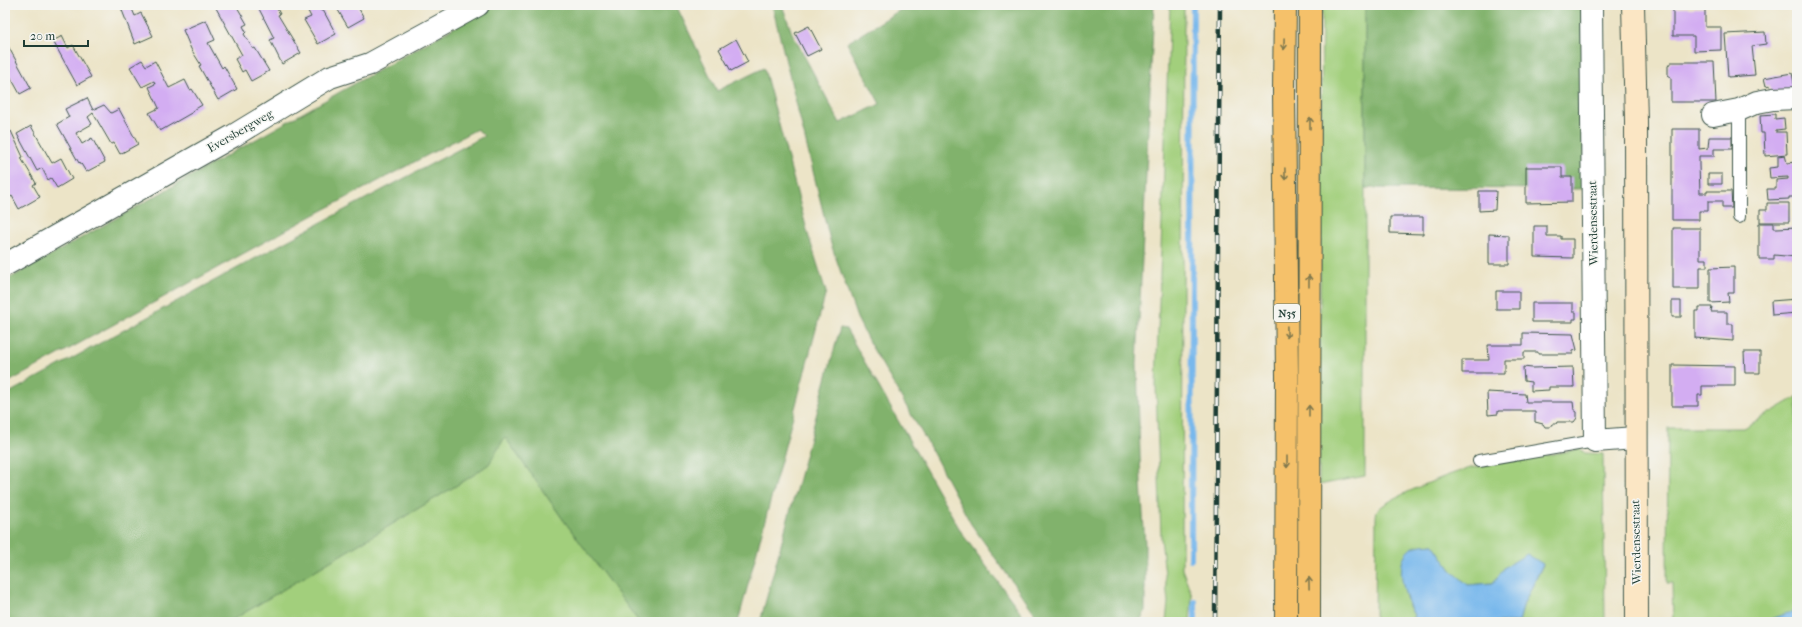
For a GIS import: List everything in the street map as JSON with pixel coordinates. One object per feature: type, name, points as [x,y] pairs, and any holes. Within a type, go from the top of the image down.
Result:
[{"type":"main road","name":"N35","points":[[1285,5],[1284,90],[1287,376],[1286,622]]},
{"type":"main road","name":"N35","points":[[1309,622],[1310,5]]},
{"type":"street","name":"Eversbergweg","points":[[5,265],[233,136],[330,77],[370,64],[478,5]]},
{"type":"street","name":"Wierdensestraat","points":[[1591,5],[1595,441]]},
{"type":"street","name":"Wierdensestraat","points":[[1633,5],[1636,121],[1635,438],[1637,622]]},
{"type":"street","points":[[1713,115],[1739,110],[1757,102],[1797,98]]},
{"type":"street","points":[[1595,441],[1635,438]]},
{"type":"lane","points":[[1739,110],[1739,217]]},
{"type":"lane","points":[[1478,461],[1595,441]]},
{"type":"green space","points":[[494,5],[676,5],[717,91],[764,68],[808,234],[826,292],[738,622],[639,622],[562,518],[505,437],[489,464],[469,478],[229,622],[5,622],[5,395],[320,223],[484,136],[477,129],[312,216],[5,384],[5,281]]},
{"type":"green space","points":[[772,5],[782,5],[792,33],[840,123],[880,104],[847,43],[908,5],[1154,5],[1137,364],[1141,483],[1145,545],[1145,612],[1139,622],[1041,622],[971,524],[926,440],[869,342],[857,318],[831,244]]},
{"type":"green space","points":[[1170,5],[1184,5],[1182,569],[1192,595],[1190,622],[1166,622],[1168,602],[1161,538],[1156,385]]},
{"type":"green space","points":[[1322,5],[1365,5],[1365,476],[1319,485]]},
{"type":"green space","points":[[1365,5],[1583,5],[1585,189],[1365,188]]},
{"type":"green space","points":[[840,328],[846,329],[963,535],[1028,622],[760,622]]},
{"type":"green space","points":[[1797,397],[1797,622],[1673,622],[1672,583],[1667,583],[1668,428],[1744,428]]},
{"type":"green space","points":[[505,437],[562,518],[639,622],[229,622],[469,478],[489,464]]},
{"type":"green space","points":[[1579,449],[1585,453],[1603,454],[1605,622],[1519,622],[1524,603],[1543,565],[1505,567],[1493,583],[1468,585],[1451,570],[1433,544],[1417,546],[1409,550],[1404,583],[1406,598],[1414,615],[1412,622],[1375,622],[1376,516],[1377,511],[1382,506],[1421,486],[1463,470]]},
{"type":"water","points":[[1433,544],[1451,570],[1468,585],[1493,583],[1505,567],[1527,554],[1543,564],[1524,603],[1519,622],[1412,622],[1414,615],[1402,582],[1401,573],[1404,556],[1411,548]]},
{"type":"water","points":[[1797,611],[1797,622],[1763,622],[1784,614]]},
{"type":"building","points":[[120,5],[139,5],[132,9],[135,16],[141,13],[153,36],[135,44]]},
{"type":"building","points":[[222,5],[236,5],[247,24],[243,26],[246,32],[244,34],[253,49],[255,48],[269,71],[251,81],[245,70],[242,72],[235,59],[242,55],[216,8]]},
{"type":"building","points":[[257,5],[275,5],[280,14],[278,15],[301,53],[282,64],[270,40],[274,38]]},
{"type":"building","points":[[305,5],[317,5],[321,11],[323,10],[336,34],[318,44],[304,20],[311,17]]},
{"type":"building","points":[[335,5],[362,5],[358,7],[364,18],[348,27]]},
{"type":"building","points":[[1673,8],[1705,8],[1705,27],[1721,27],[1721,50],[1694,51],[1694,36],[1673,36]]},
{"type":"building","points":[[206,20],[215,40],[208,43],[222,68],[224,66],[237,89],[218,100],[199,66],[201,65],[191,49],[183,30]]},
{"type":"building","points":[[809,26],[821,49],[807,56],[795,33]]},
{"type":"building","points":[[1765,32],[1766,44],[1752,46],[1755,75],[1728,77],[1725,34]]},
{"type":"building","points":[[62,36],[68,48],[73,45],[91,77],[77,85],[53,41]]},
{"type":"building","points":[[736,39],[748,62],[731,71],[719,49]]},
{"type":"building","points":[[8,46],[31,88],[20,94],[5,67],[5,47]]},
{"type":"building","points":[[142,60],[146,66],[155,61],[169,88],[185,80],[190,90],[192,89],[202,105],[192,111],[193,112],[160,131],[149,113],[159,108],[149,87],[155,84],[154,81],[142,87],[130,67]]},
{"type":"building","points":[[1671,62],[1714,62],[1716,102],[1671,102],[1671,77],[1668,75],[1668,66]]},
{"type":"building","points":[[1792,73],[1795,88],[1771,93],[1770,85],[1766,86],[1764,78]]},
{"type":"building","points":[[87,98],[93,110],[104,105],[111,113],[119,109],[138,144],[120,154],[114,143],[111,144],[93,113],[88,117],[92,124],[76,133],[82,144],[92,138],[105,162],[86,172],[80,162],[79,163],[57,124],[69,117],[65,109]]},
{"type":"building","points":[[1775,114],[1775,119],[1784,118],[1785,129],[1776,130],[1776,132],[1786,132],[1787,154],[1765,156],[1764,133],[1761,133],[1760,115]]},
{"type":"building","points":[[31,126],[52,163],[61,158],[72,179],[57,188],[51,178],[48,180],[42,168],[37,171],[17,134]]},
{"type":"building","points":[[1672,129],[1699,129],[1699,149],[1708,148],[1709,137],[1732,137],[1732,149],[1714,149],[1714,156],[1699,156],[1699,165],[1700,193],[1707,193],[1707,191],[1731,191],[1732,208],[1722,208],[1722,201],[1708,201],[1708,211],[1699,211],[1699,220],[1672,220]]},
{"type":"building","points":[[11,131],[23,157],[21,158],[36,183],[33,185],[40,197],[19,209],[12,196],[9,198],[5,191],[5,132]]},
{"type":"building","points":[[1785,155],[1787,163],[1797,162],[1797,197],[1768,200],[1767,189],[1776,189],[1776,180],[1788,179],[1788,177],[1770,178],[1769,168],[1778,167],[1778,156]]},
{"type":"building","points":[[1526,167],[1562,167],[1562,177],[1572,177],[1572,202],[1526,203]]},
{"type":"building","points":[[1708,174],[1722,174],[1722,184],[1708,184]]},
{"type":"building","points":[[1479,191],[1496,191],[1495,210],[1479,211]]},
{"type":"building","points":[[1767,203],[1789,203],[1789,222],[1760,222],[1760,210],[1767,210]]},
{"type":"building","points":[[1390,217],[1423,217],[1423,234],[1390,233]]},
{"type":"building","points":[[1759,223],[1774,223],[1774,228],[1797,227],[1797,257],[1774,255],[1774,259],[1759,259]]},
{"type":"building","points":[[1534,226],[1547,226],[1547,236],[1561,236],[1561,239],[1573,239],[1573,258],[1534,257]]},
{"type":"building","points":[[1673,228],[1700,228],[1700,259],[1707,259],[1707,267],[1700,267],[1700,289],[1673,289]]},
{"type":"building","points":[[1489,234],[1509,235],[1509,264],[1489,264]]},
{"type":"building","points":[[1734,267],[1734,293],[1728,293],[1729,302],[1710,303],[1710,268]]},
{"type":"building","points":[[1496,291],[1519,291],[1519,309],[1496,309]]},
{"type":"building","points":[[1797,299],[1797,313],[1772,315],[1771,301]]},
{"type":"building","points":[[1672,301],[1681,301],[1681,317],[1672,317]]},
{"type":"building","points":[[1532,303],[1573,303],[1573,312],[1576,312],[1576,319],[1573,319],[1573,322],[1532,322]]},
{"type":"building","points":[[1699,307],[1712,307],[1711,312],[1727,312],[1727,324],[1733,324],[1733,341],[1695,338],[1695,311],[1699,311]]},
{"type":"building","points":[[1523,333],[1573,334],[1577,350],[1573,351],[1573,354],[1538,354],[1538,352],[1524,352],[1524,359],[1504,359],[1504,373],[1462,373],[1462,360],[1489,360],[1488,345],[1523,345]]},
{"type":"building","points":[[1744,352],[1760,352],[1760,373],[1745,373]]},
{"type":"building","points":[[1672,365],[1735,366],[1735,386],[1702,386],[1702,395],[1698,395],[1698,406],[1672,406]]},
{"type":"building","points":[[1523,367],[1573,367],[1574,387],[1549,387],[1549,390],[1531,391],[1531,382],[1524,381]]},
{"type":"building","points":[[1487,392],[1525,394],[1526,402],[1573,402],[1574,410],[1577,412],[1577,418],[1574,422],[1557,422],[1556,424],[1552,424],[1550,427],[1545,427],[1543,424],[1535,422],[1535,411],[1498,411],[1498,414],[1488,415]]},
{"type":"waterway","points":[[1191,559],[1193,5]]},
{"type":"waterway","points":[[1195,602],[1195,622]]},
{"type":"railway","points":[[1215,622],[1220,5]]}]
